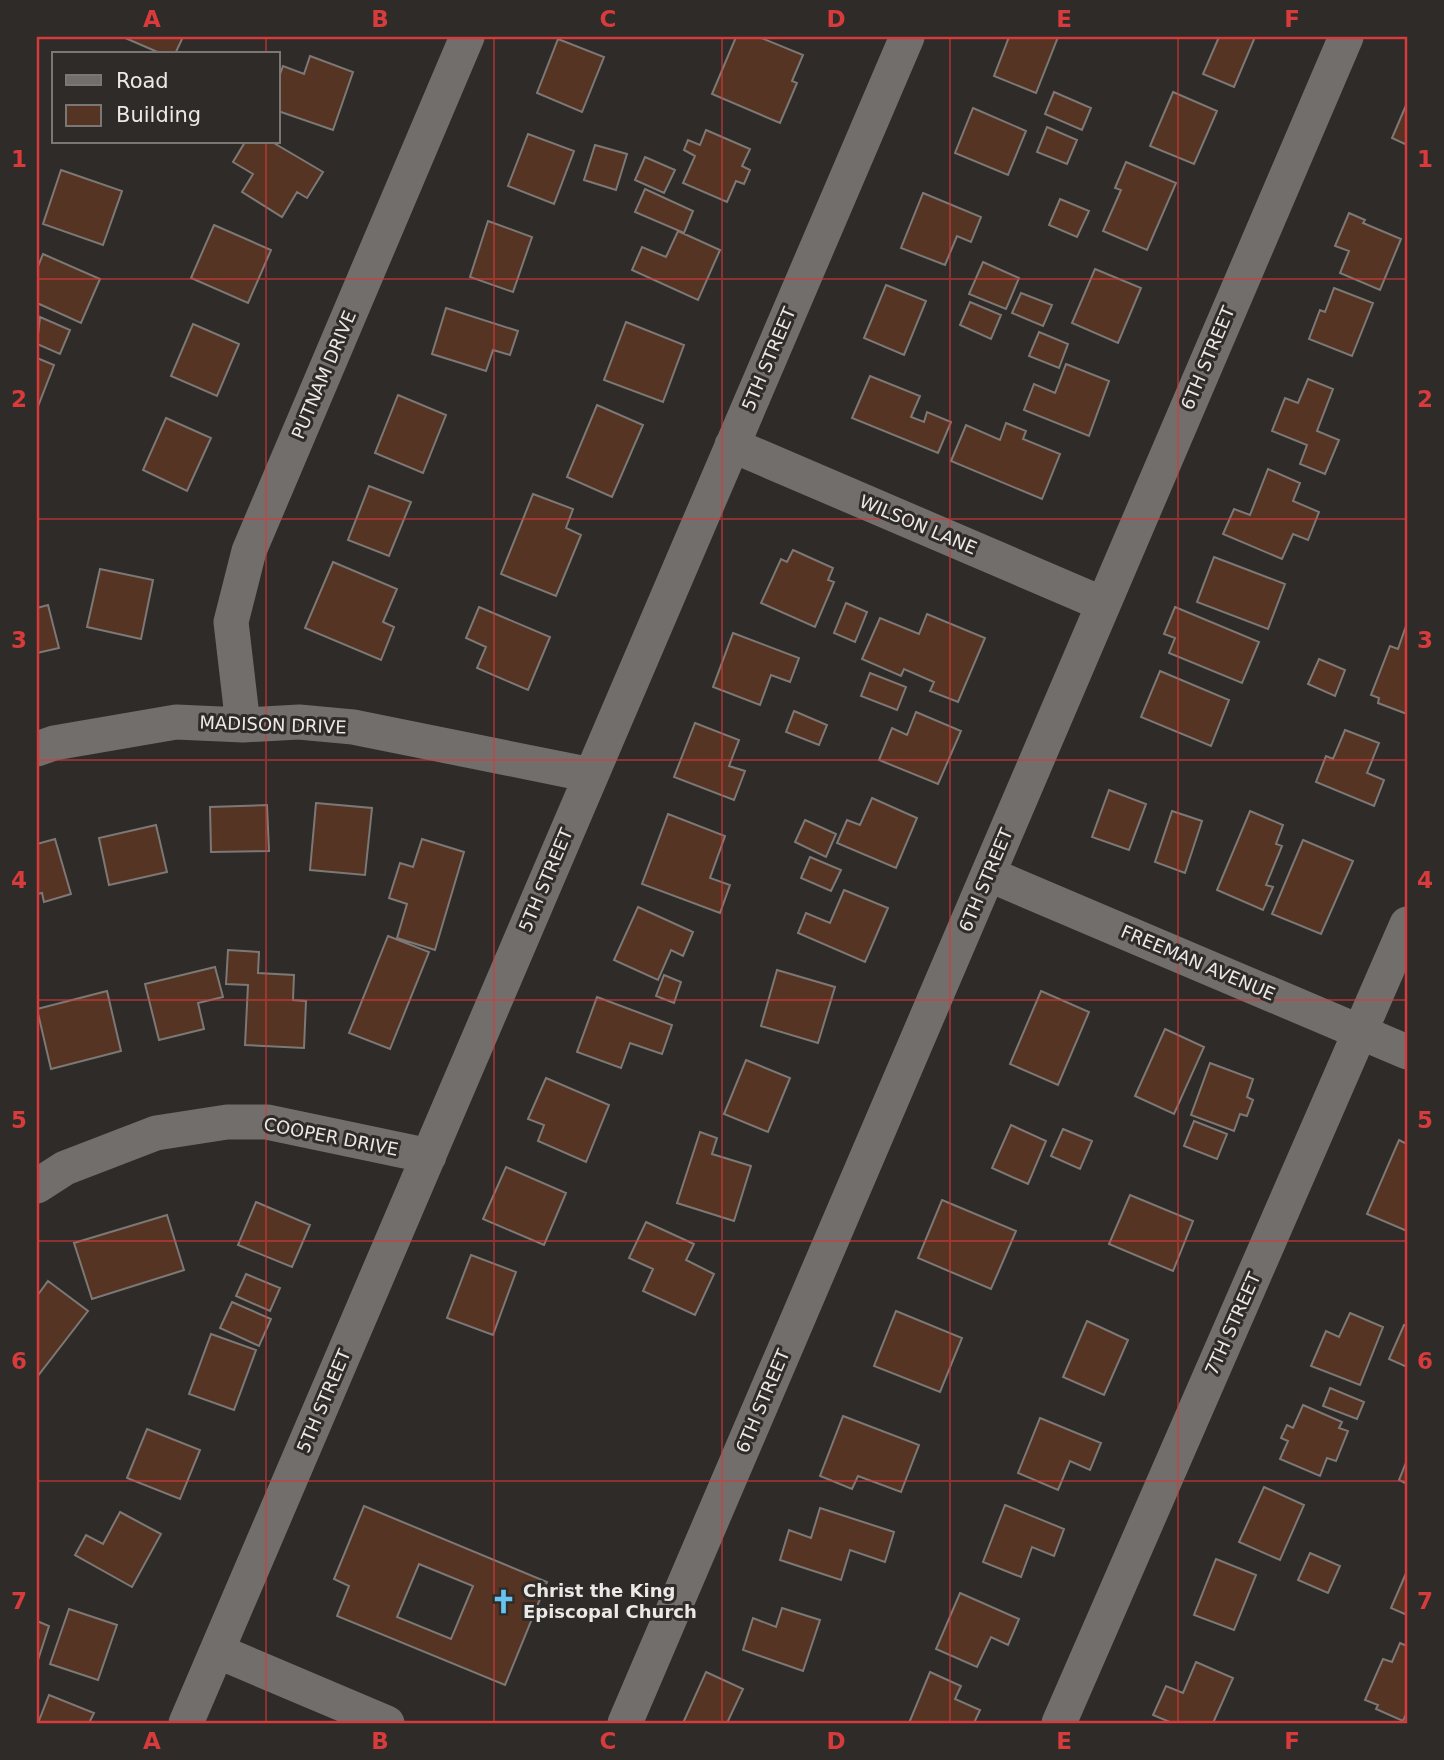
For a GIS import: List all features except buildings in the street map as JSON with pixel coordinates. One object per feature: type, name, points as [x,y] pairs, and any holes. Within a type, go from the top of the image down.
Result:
[{"type":"street","name":"PUTNAM DRIVE","points":[[243,725],[231,622],[249,551],[467,37]]},
{"type":"street","name":"5TH STREET","points":[[186,1723],[907,37]]},
{"type":"street","name":"6TH STREET","points":[[625,1723],[1346,37]]},
{"type":"street","name":"WILSON LANE","points":[[732,445],[1103,604]]},
{"type":"street","name":"MADISON DRIVE","points":[[37,749],[54,743],[176,722],[243,725],[299,722],[353,727],[591,775]]},
{"type":"street","name":"FREEMAN AVENUE","points":[[988,874],[1407,1052]]},
{"type":"street","name":"7TH STREET","points":[[1059,1723],[1407,924]]},
{"type":"street","name":"COOPER DRIVE","points":[[37,1186],[65,1168],[156,1133],[227,1122],[267,1122],[429,1156]]},
{"type":"street","points":[[217,1651],[387,1723]]},
{"type":"place","name":"Christ the King Episcopal Church","points":[[503,1601]]}]
